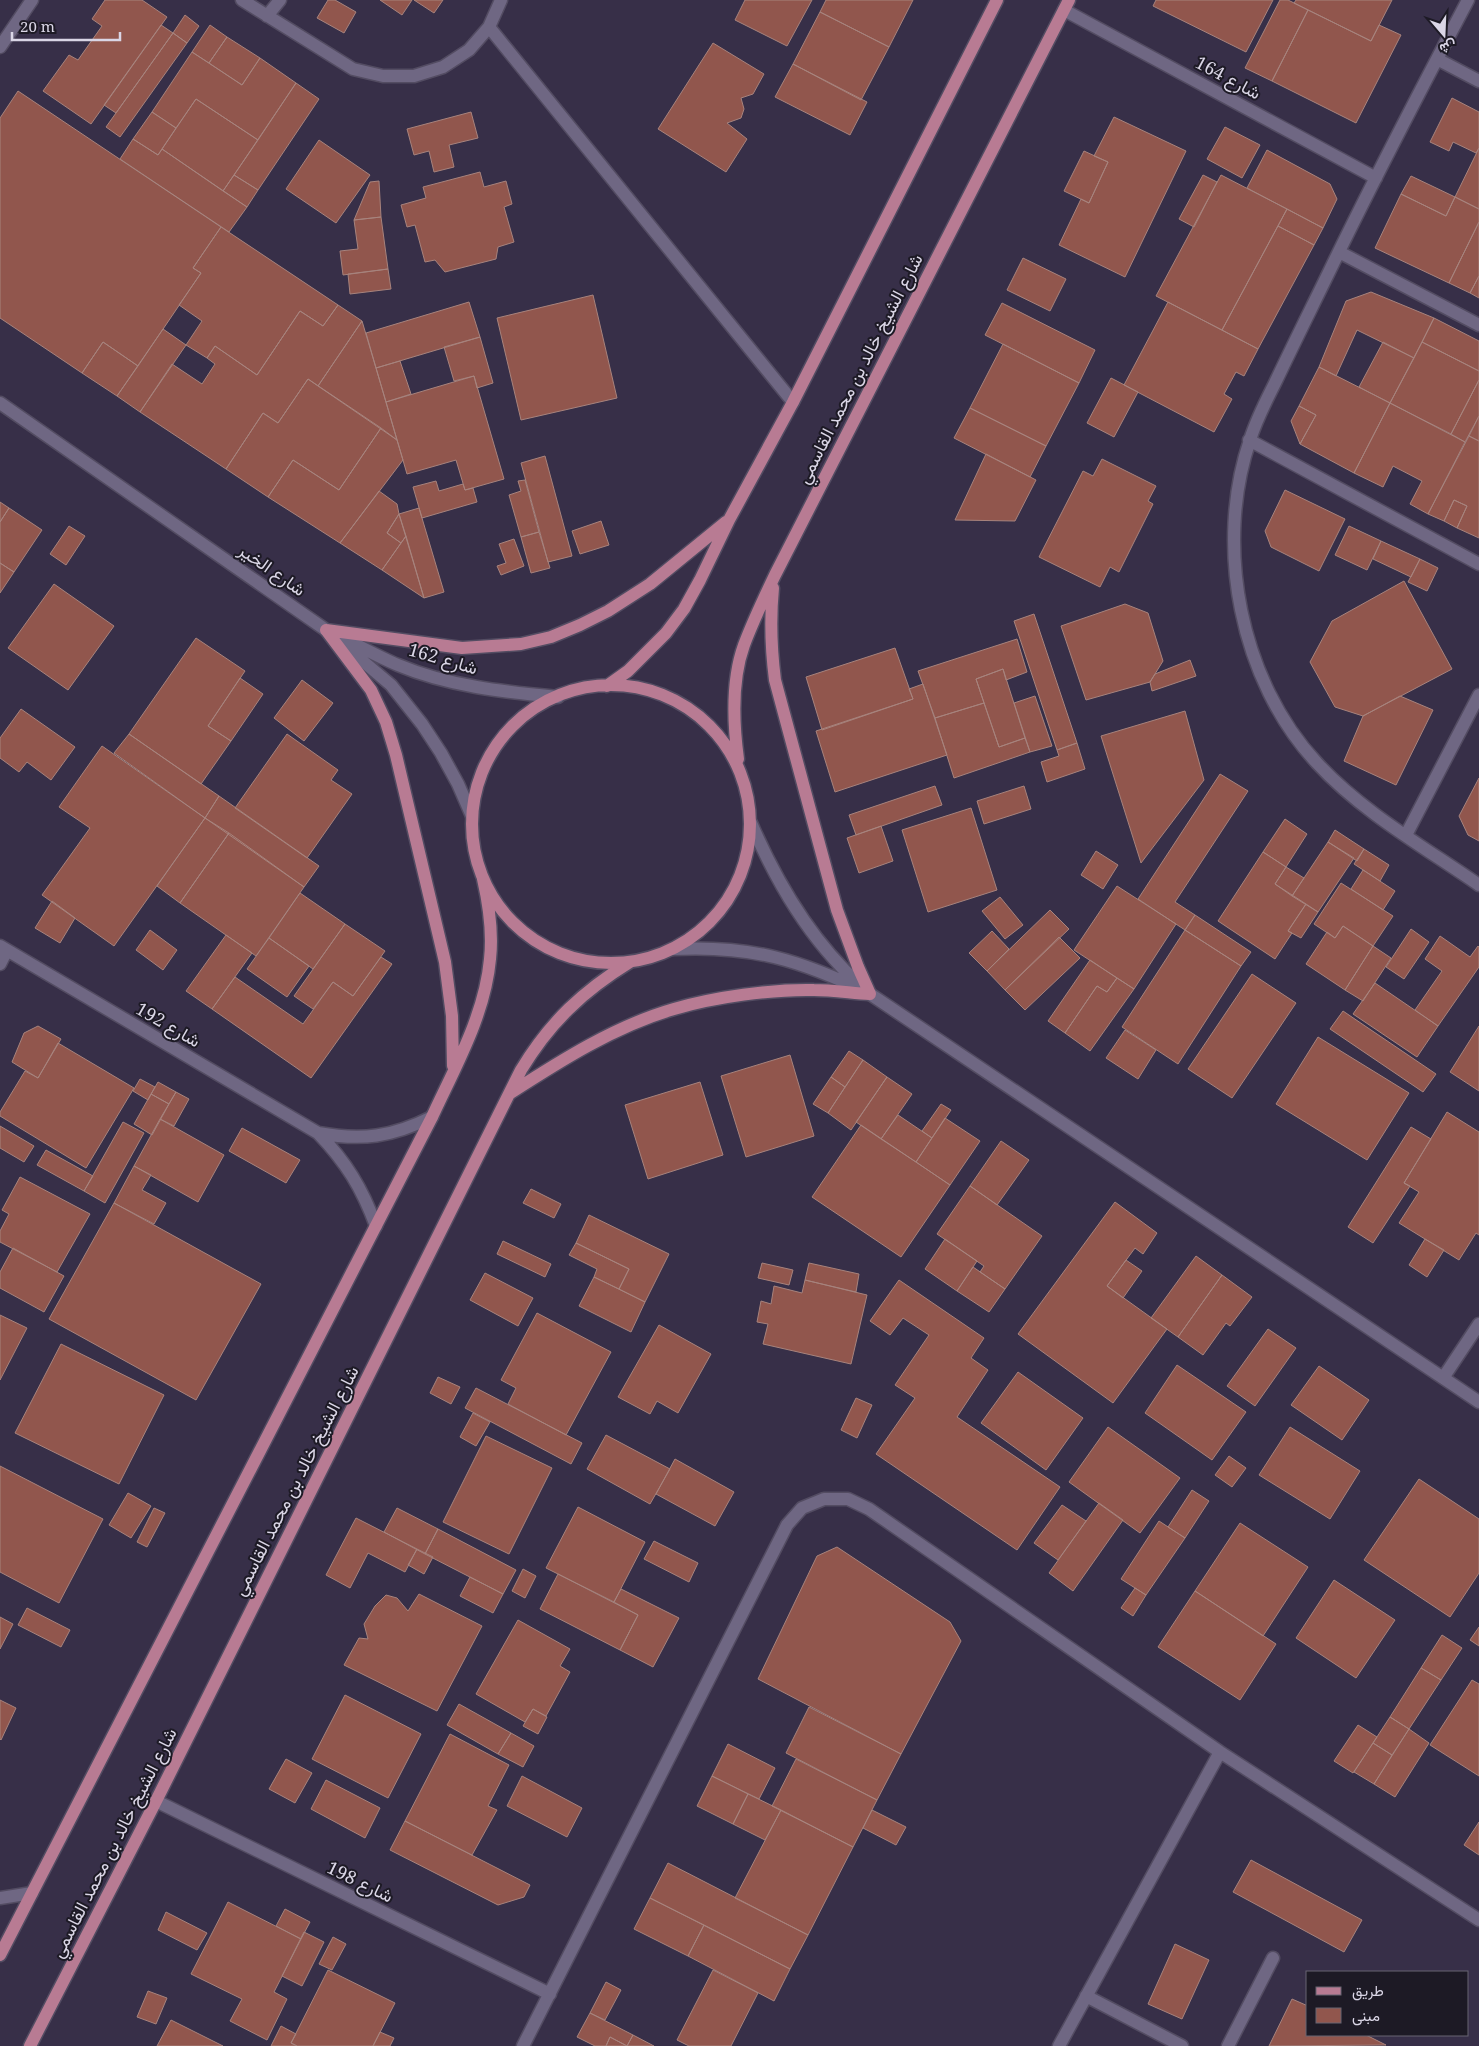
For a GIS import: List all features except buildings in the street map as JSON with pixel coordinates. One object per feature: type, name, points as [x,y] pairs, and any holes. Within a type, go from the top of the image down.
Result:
[{"type":"main road","points":[[607,686],[648,653],[675,621],[700,580],[729,520],[793,402],[997,0]]},
{"type":"main road","name":"شارع الشيخ خالد بن محمد القاسمي","points":[[739,769],[734,736],[734,702],[737,674],[743,647],[775,575],[1066,5]]},
{"type":"main road","points":[[326,630],[462,648],[521,644],[551,637],[608,611],[650,584],[729,520]]},
{"type":"main road","points":[[509,1094],[581,1050],[627,1027],[674,1008],[719,999],[765,993],[813,990],[870,994],[837,910],[775,680],[771,627],[775,575]]},
{"type":"main road","points":[[326,630],[371,690],[386,722],[396,755],[445,962],[452,1016],[454,1071]]},
{"type":"main road","points":[[620,685],[647,690],[673,699],[696,713],[716,732],[732,754],[743,778],[750,805],[751,823],[746,859],[737,885],[722,908],[704,928],[673,949],[657,956],[630,962],[603,963],[575,958],[550,949],[527,935],[507,916],[491,894],[479,869],[473,843],[472,816],[477,789],[486,763],[500,740],[519,720],[541,704],[566,693],[607,686],[620,685]]},
{"type":"main road","points":[[0,1955],[454,1071],[477,1016],[485,988],[490,959],[491,932],[484,879]]},
{"type":"main road","name":"شارع الشيخ خالد بن محمد القاسمي","points":[[30,2046],[156,1802],[509,1094],[535,1047],[552,1025],[575,1002],[601,980],[630,962]]},
{"type":"street","points":[[0,47],[32,0]]},
{"type":"street","points":[[242,0],[353,69],[383,76],[414,76],[443,67],[469,50],[489,27],[501,0]]},
{"type":"street","points":[[267,16],[280,0]]},
{"type":"street","points":[[1468,0],[1339,252],[1249,440],[1238,488],[1235,527],[1236,585],[1246,633],[1263,679],[1286,722],[1315,761],[1350,796],[1479,885]]},
{"type":"street","name":"شارع 164","points":[[1066,5],[1376,178]]},
{"type":"street","points":[[489,27],[793,402]]},
{"type":"street","points":[[1437,59],[1479,81]]},
{"type":"street","points":[[1339,252],[1479,325]]},
{"type":"street","name":"شارع الخير","points":[[0,402],[326,630],[391,685],[407,704],[441,753],[458,784],[472,816]]},
{"type":"street","points":[[1249,440],[1479,564]]},
{"type":"street","name":"شارع 162","points":[[326,630],[398,665],[438,678],[478,687],[558,697]]},
{"type":"street","points":[[1406,835],[1479,696]]},
{"type":"street","points":[[751,823],[768,861],[802,918],[838,965],[870,994]]},
{"type":"street","points":[[673,949],[705,947],[738,949],[770,955],[832,975],[870,994],[1479,1402]]},
{"type":"street","points":[[0,964],[3,948]]},
{"type":"street","name":"شارع 192","points":[[3,948],[318,1133],[338,1153],[354,1176],[376,1226]]},
{"type":"street","name":"شارع 192","points":[[318,1133],[341,1137],[365,1138],[411,1128],[432,1117]]},
{"type":"street","points":[[1443,1378],[1479,1324]]},
{"type":"street","points":[[524,2046],[787,1525],[802,1508],[824,1499],[848,1499],[869,1509],[1220,1752],[1479,1920]]},
{"type":"street","points":[[1059,2046],[1220,1752]]},
{"type":"street","name":"شارع 198","points":[[156,1802],[550,1994]]},
{"type":"street","points":[[0,1898],[32,1893]]},
{"type":"street","points":[[1228,2046],[1274,1958]]},
{"type":"street","points":[[1086,1996],[1182,2046]]}]
